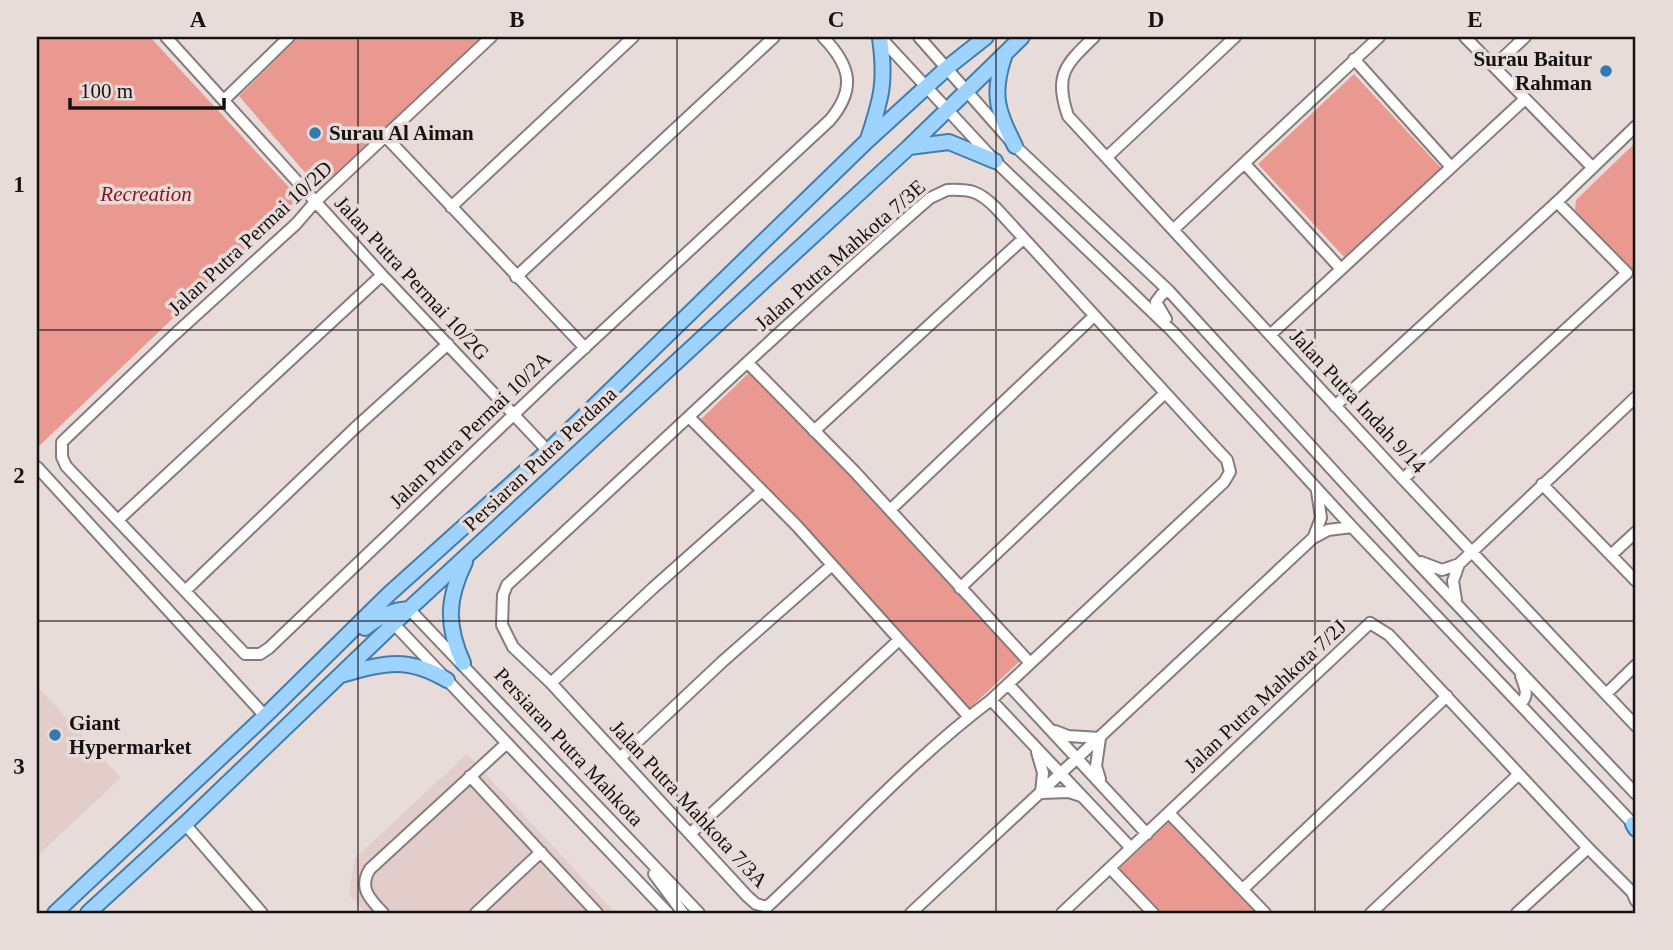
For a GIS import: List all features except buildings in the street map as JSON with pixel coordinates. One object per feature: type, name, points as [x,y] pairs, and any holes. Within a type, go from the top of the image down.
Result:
[{"type":"main road","points":[[867,140],[880,100],[884,77],[880,37]]},
{"type":"main road","name":"Persiaran Putra Perdana","points":[[55,913],[427,560],[548,450],[867,140],[948,67],[986,37]]},
{"type":"main road","name":"Persiaran Putra Perdana","points":[[88,913],[340,675],[399,614],[469,554],[908,147],[1021,37]]},
{"type":"main road","points":[[1005,52],[995,90],[998,109],[1015,146]]},
{"type":"main road","points":[[908,147],[949,142],[995,161]]},
{"type":"main road","points":[[463,663],[456,648],[449,609],[455,582],[469,554]]},
{"type":"main road","points":[[337,645],[357,635],[373,620],[399,614],[405,591],[420,575],[427,560]]},
{"type":"main road","points":[[340,675],[375,666],[402,663],[428,669],[447,680]]},
{"type":"street","name":"Jalan Putra Permai 10/2G","points":[[166,37],[382,275],[548,450]]},
{"type":"street","points":[[224,100],[289,37]]},
{"type":"street","name":"Jalan Putra Permai 10/2D","points":[[74,474],[61,457],[65,437],[296,224],[315,202],[491,37]]},
{"type":"street","points":[[451,207],[633,37]]},
{"type":"street","points":[[516,277],[774,37]]},
{"type":"street","name":"Jalan Putra Permai 10/2A","points":[[74,474],[240,651],[249,655],[265,652],[514,414],[830,120],[840,108],[847,88],[847,75],[842,61],[823,37]]},
{"type":"street","points":[[880,37],[995,161],[1172,331],[1352,527],[1635,827]]},
{"type":"street","points":[[919,37],[1015,146],[1169,291],[1413,558],[1636,794]]},
{"type":"street","name":"Jalan Putra Indah 9/14","points":[[1094,37],[1067,64],[1061,96],[1068,116],[1403,480],[1636,726]]},
{"type":"street","points":[[1107,157],[1235,37]]},
{"type":"street","points":[[1174,229],[1379,37]]},
{"type":"street","points":[[1465,37],[1592,167]]},
{"type":"street","points":[[1494,66],[1525,37]]},
{"type":"street","points":[[1354,59],[1451,167]]},
{"type":"street","points":[[1270,335],[1525,100]]},
{"type":"street","points":[[1335,406],[1557,202],[1636,125]]},
{"type":"street","points":[[386,137],[585,348]]},
{"type":"street","points":[[1245,164],[1341,269]]},
{"type":"street","name":"Jalan Putra Mahkota 7/3E","points":[[502,616],[503,595],[507,585],[847,270],[940,192],[959,190],[982,194],[1061,277],[1229,466],[1228,477],[1030,663]]},
{"type":"street","points":[[1557,202],[1636,282]]},
{"type":"street","points":[[814,431],[1023,239]]},
{"type":"street","points":[[1403,480],[1627,273]]},
{"type":"street","points":[[118,520],[269,377],[382,275]]},
{"type":"street","points":[[1169,291],[1162,294],[1156,302],[1172,331]]},
{"type":"street","points":[[890,510],[1094,316]]},
{"type":"street","points":[[185,591],[355,428],[449,344]]},
{"type":"street","points":[[748,363],[890,510],[1030,663]]},
{"type":"street","points":[[960,588],[1164,394]]},
{"type":"street","points":[[1413,558],[1442,570],[1459,564],[1636,397]]},
{"type":"street","points":[[690,418],[762,491],[969,717]]},
{"type":"street","points":[[37,467],[265,716]]},
{"type":"street","points":[[1542,484],[1636,581]]},
{"type":"street","points":[[911,913],[1312,538],[1320,526],[1321,518],[1316,488]]},
{"type":"street","points":[[551,683],[762,491]]},
{"type":"street","points":[[1312,538],[1328,530],[1352,527]]},
{"type":"street","points":[[1611,555],[1636,532]]},
{"type":"street","points":[[1459,564],[1453,590],[1464,611]]},
{"type":"street","points":[[620,758],[722,662],[831,566]]},
{"type":"street","name":"Persiaran Putra Mahkota","points":[[399,614],[463,663],[699,913]]},
{"type":"street","name":"Persiaran Putra Mahkota","points":[[399,614],[447,680],[668,913]]},
{"type":"street","name":"Jalan Putra Mahkota 7/3A","points":[[502,616],[503,631],[513,647],[551,683],[751,900],[767,907],[864,812],[1030,663]]},
{"type":"street","name":"Jalan Putra Mahkota 7/2J","points":[[1062,913],[1370,623],[1389,635],[1447,696]]},
{"type":"street","points":[[691,834],[900,640]]},
{"type":"street","points":[[1606,694],[1636,665]]},
{"type":"street","points":[[1519,670],[1527,694],[1520,704]]},
{"type":"street","points":[[1008,684],[1102,783],[1139,841]]},
{"type":"street","points":[[1243,889],[1447,696],[1632,892],[1636,901]]},
{"type":"street","points":[[991,700],[1087,799],[1139,841]]},
{"type":"street","points":[[1047,726],[1068,736],[1100,738]]},
{"type":"street","points":[[1100,738],[1096,765],[1102,783]]},
{"type":"street","points":[[383,913],[364,891],[364,879],[370,869],[507,743]]},
{"type":"street","points":[[1034,745],[1043,774],[1041,793]]},
{"type":"street","points":[[1371,913],[1519,774]]},
{"type":"street","points":[[470,776],[597,913]]},
{"type":"street","points":[[1041,793],[1074,793],[1087,799]]},
{"type":"street","points":[[1169,813],[1265,913]]},
{"type":"street","points":[[185,824],[262,913]]},
{"type":"street","points":[[1517,913],[1588,848]]},
{"type":"street","points":[[476,913],[541,852]]},
{"type":"street","points":[[643,853],[654,874],[683,913]]},
{"type":"street","points":[[1110,868],[1153,913]]},
{"type":"street","points":[[635,878],[653,913]]},
{"type":"shaded area","name":"Giant Hypermarket","points":[[37,686],[121,778],[37,856]]},
{"type":"shaded area","points":[[467,754],[615,913],[366,913],[349,895],[355,858]]},
{"type":"green space","name":"Recreation","points":[[37,37],[150,37],[299,198],[37,448]]},
{"type":"green space","points":[[299,37],[484,37],[320,190],[239,96]]},
{"type":"green space","points":[[1354,74],[1441,168],[1345,258],[1258,164]]},
{"type":"green space","points":[[1636,142],[1636,276],[1575,210],[1576,200]]},
{"type":"green space","points":[[752,370],[888,510],[1021,660],[968,710],[698,422]]},
{"type":"green space","points":[[1171,820],[1259,913],[1156,913],[1117,871]]},
{"type":"place","name":"Surau Baitur Rahman","points":[[1606,71]]},
{"type":"place","name":"Surau Al Aiman","points":[[315,133]]},
{"type":"place","name":"Giant Hypermarket","points":[[55,735]]}]
